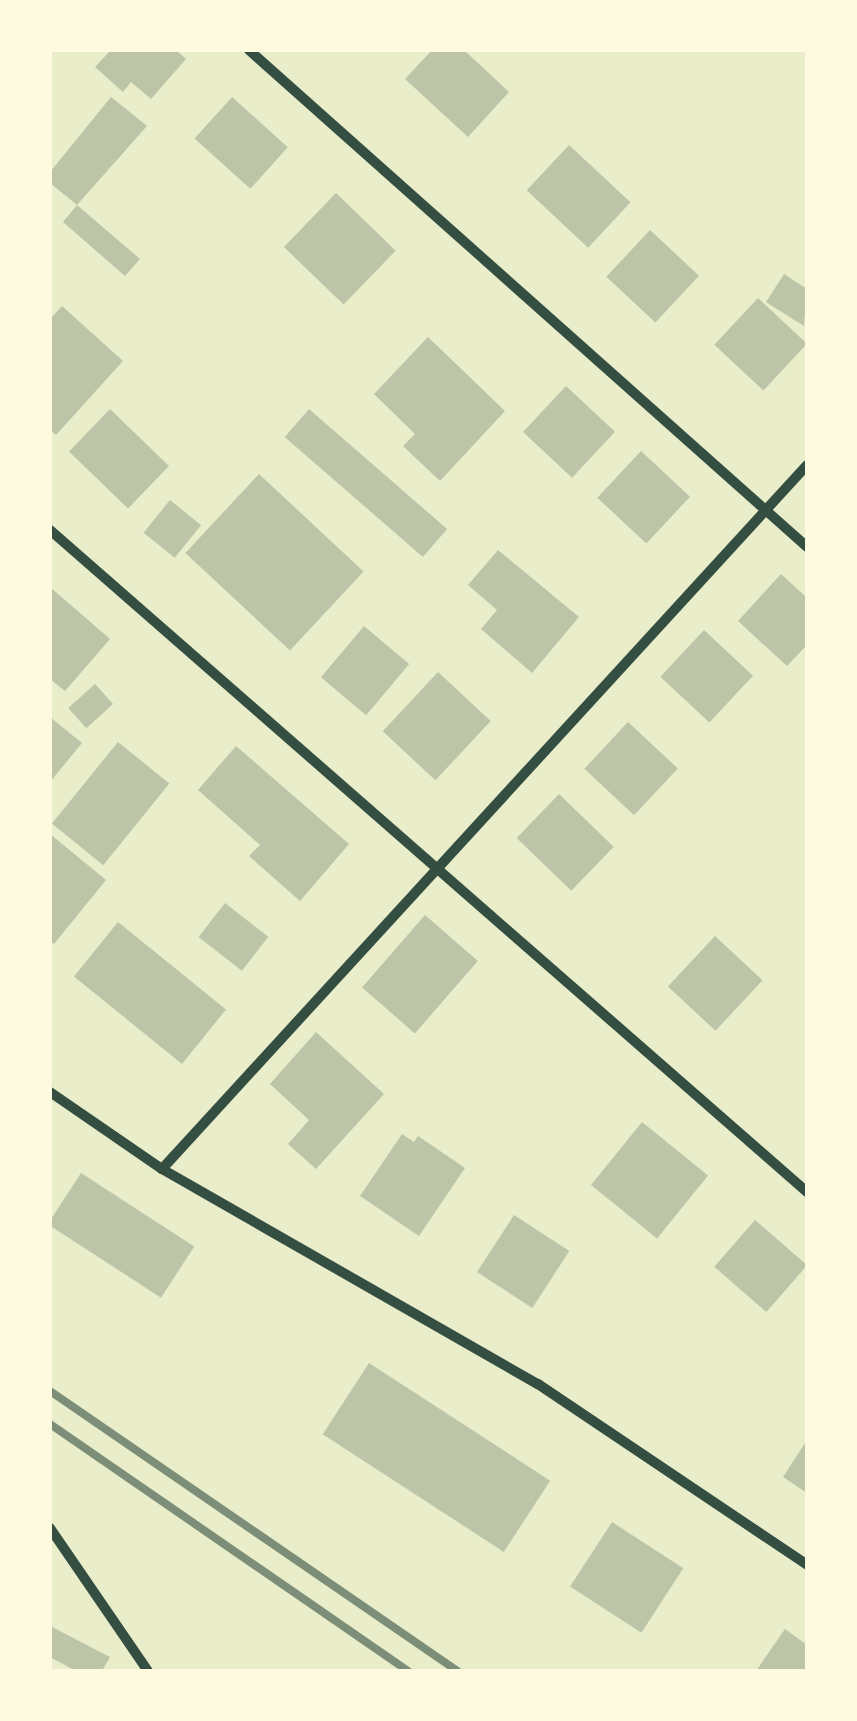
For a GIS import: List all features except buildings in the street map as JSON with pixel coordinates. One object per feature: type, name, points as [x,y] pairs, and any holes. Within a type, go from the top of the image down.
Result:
[{"type":"street","points":[[250,50],[807,546]]},
{"type":"street","points":[[162,1169],[432,868],[807,466]]},
{"type":"street","points":[[50,530],[807,1192]]},
{"type":"street","points":[[50,1092],[162,1169],[538,1384],[807,1565]]},
{"type":"street","points":[[50,1528],[148,1671]]},
{"type":"railway","points":[[50,1391],[457,1671]]},
{"type":"railway","points":[[50,1424],[408,1671]]}]
